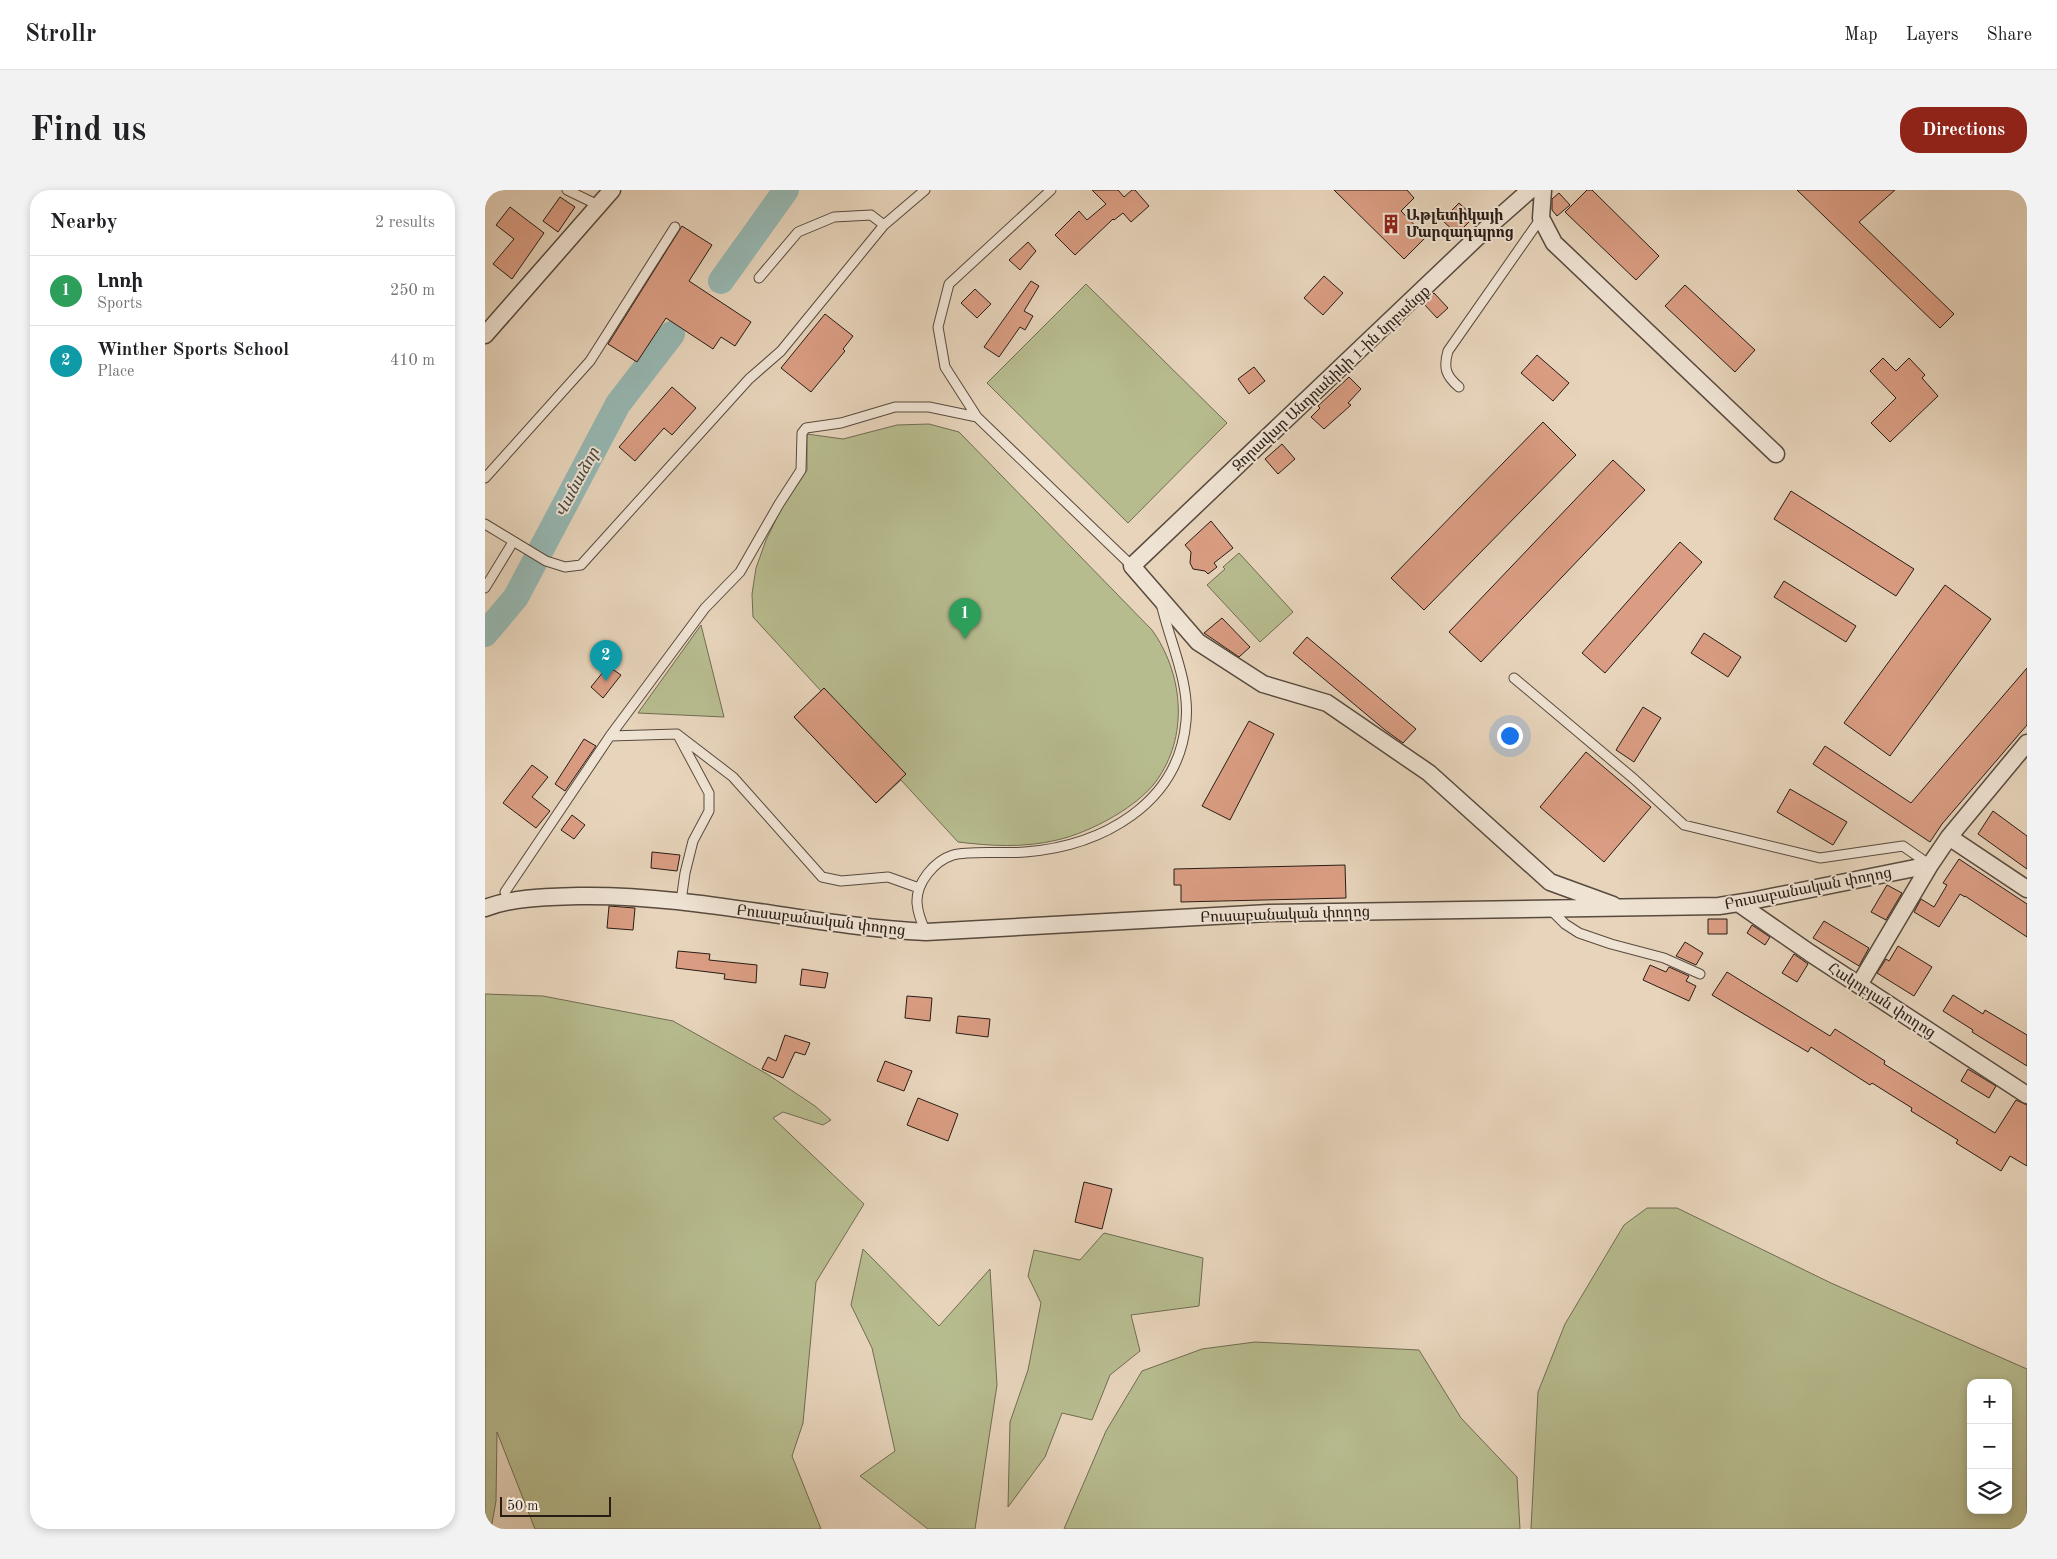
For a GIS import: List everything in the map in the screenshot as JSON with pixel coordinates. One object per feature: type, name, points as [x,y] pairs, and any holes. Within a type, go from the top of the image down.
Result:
[{"type":"street","points":[[485,335],[612,190]]},
{"type":"street","name":"Զորավար Անդրանիկի 1-ին նրբանցք","points":[[1132,566],[1487,228],[1530,190]]},
{"type":"street","points":[[1543,190],[1541,218],[1554,243],[1776,454]]},
{"type":"street","points":[[1132,566],[1198,642],[1263,684],[1327,703],[1429,773],[1551,882],[1619,908]]},
{"type":"street","points":[[1859,985],[1930,865],[1949,837],[2027,743]]},
{"type":"street","points":[[1949,837],[2027,888]]},
{"type":"street","name":"Բուսաբանական փողոց","points":[[485,908],[497,904],[554,896],[609,896],[681,901],[875,929],[926,932],[1269,913],[1719,906],[1930,865]]},
{"type":"street","name":"Հակոբյան փողոց","points":[[1738,903],[2027,1095]]},
{"type":"lane","points":[[567,190],[598,206]]},
{"type":"lane","points":[[485,524],[546,561],[565,567],[581,565],[749,379],[781,351],[884,225],[925,190]]},
{"type":"lane","points":[[1051,190],[949,284],[939,327],[945,367],[977,417],[1132,566]]},
{"type":"lane","points":[[759,278],[798,232],[834,216],[871,215],[884,225]]},
{"type":"lane","points":[[1459,387],[1450,379],[1444,363],[1448,351],[1541,218]]},
{"type":"lane","points":[[485,478],[590,361],[675,227]]},
{"type":"lane","points":[[505,892],[610,736],[705,608],[740,572],[801,470],[802,433],[806,428],[841,423],[895,407],[929,407],[977,417]]},
{"type":"lane","points":[[485,588],[513,542]]},
{"type":"lane","points":[[926,932],[919,917],[917,901],[919,888],[927,874],[937,863],[954,855],[1026,852],[1058,847],[1116,826],[1145,807],[1165,784],[1181,750],[1187,720],[1185,691],[1167,630],[1160,598]]},
{"type":"lane","points":[[1514,678],[1635,779],[1684,825],[1820,858],[1903,846],[1930,865]]},
{"type":"lane","points":[[610,736],[677,734],[733,777],[822,876],[841,881],[888,877],[919,888]]},
{"type":"lane","points":[[677,734],[709,793],[709,812],[693,841],[685,873],[681,901]]},
{"type":"lane","points":[[1549,909],[1565,924],[1579,933],[1656,956],[1700,974]]},
{"type":"green space","points":[[1086,284],[1227,423],[1128,523],[987,383]]},
{"type":"green space","points":[[929,424],[959,432],[1152,630],[1170,664],[1178,702],[1178,722],[1175,741],[1169,759],[1151,788],[1127,808],[1099,825],[1045,843],[995,845],[958,842],[901,780],[876,803],[794,717],[821,691],[753,617],[752,594],[756,568],[766,540],[782,507],[807,470],[807,434],[843,439],[897,425]]},
{"type":"green space","points":[[1239,553],[1293,612],[1260,642],[1207,585]]},
{"type":"green space","points":[[701,625],[724,717],[638,713]]},
{"type":"green space","points":[[485,994],[543,996],[673,1021],[767,1074],[815,1106],[831,1120],[823,1125],[783,1112],[773,1118],[864,1204],[816,1282],[803,1423],[792,1456],[821,1529],[535,1529],[497,1432],[496,1501],[491,1529],[485,1529]]},
{"type":"green space","points":[[1647,1208],[1677,1208],[1831,1283],[2027,1369],[2027,1529],[1531,1529],[1538,1392],[1565,1324],[1624,1225]]},
{"type":"green space","points":[[1104,1233],[1203,1258],[1199,1306],[1131,1315],[1140,1351],[1110,1375],[1092,1420],[1062,1413],[1045,1457],[1008,1507],[1010,1422],[1028,1370],[1041,1303],[1028,1276],[1034,1250],[1080,1260]]},
{"type":"green space","points":[[863,1249],[939,1326],[990,1269],[997,1385],[975,1529],[928,1529],[860,1476],[895,1451],[872,1348],[851,1305]]},
{"type":"green space","points":[[1255,1342],[1419,1350],[1461,1418],[1517,1477],[1520,1529],[1064,1529],[1106,1431],[1142,1371],[1202,1349]]},
{"type":"building","points":[[1092,190],[1118,190],[1124,197],[1132,190],[1135,190],[1149,206],[1131,222],[1123,213],[1113,219],[1075,255],[1055,235],[1079,211],[1087,220],[1106,204]]},
{"type":"building","name":"Աթլետիկայի Մարզադպրոց","points":[[1334,190],[1407,190],[1414,198],[1401,211],[1426,237],[1404,259]]},
{"type":"building","points":[[1587,190],[1592,190],[1659,256],[1636,280],[1565,212]]},
{"type":"building","points":[[1797,190],[1895,190],[1859,222],[1954,314],[1940,328]]},
{"type":"building","points":[[1559,193],[1570,205],[1557,216],[1552,210],[1552,199]]},
{"type":"building","points":[[560,197],[575,207],[558,232],[543,221]]},
{"type":"building","points":[[1459,203],[1474,217],[1457,234],[1442,220]]},
{"type":"building","points":[[510,207],[544,233],[512,279],[493,264],[514,239],[496,225]]},
{"type":"building","points":[[682,226],[712,245],[689,281],[751,322],[735,346],[721,337],[713,349],[666,318],[637,362],[608,344]]},
{"type":"building","points":[[1028,242],[1036,251],[1020,270],[1009,260]]},
{"type":"building","points":[[1324,276],[1343,293],[1323,315],[1304,298]]},
{"type":"building","points":[[1031,281],[1039,286],[1024,311],[1033,316],[1025,330],[1020,327],[999,357],[984,347]]},
{"type":"building","points":[[1685,285],[1755,350],[1735,372],[1665,306]]},
{"type":"building","points":[[975,289],[991,304],[977,318],[961,303]]},
{"type":"building","points":[[1434,293],[1448,308],[1437,318],[1423,303]]},
{"type":"building","points":[[825,314],[853,336],[843,349],[845,351],[811,392],[781,368]]},
{"type":"building","points":[[1537,355],[1569,383],[1553,401],[1521,373]]},
{"type":"building","points":[[1883,358],[1896,371],[1909,358],[1925,375],[1922,378],[1938,396],[1890,442],[1871,423],[1896,398],[1870,371]]},
{"type":"building","points":[[1254,367],[1265,381],[1249,394],[1238,379]]},
{"type":"building","points":[[1349,377],[1361,389],[1348,403],[1351,405],[1324,429],[1311,417],[1320,408],[1318,406]]},
{"type":"building","points":[[672,387],[696,408],[672,435],[664,428],[635,461],[619,447]]},
{"type":"building","points":[[1543,422],[1576,455],[1424,610],[1391,578]]},
{"type":"building","points":[[1282,444],[1295,459],[1278,474],[1265,459]]},
{"type":"building","points":[[1613,460],[1645,490],[1481,662],[1449,632]]},
{"type":"building","points":[[1791,491],[1914,569],[1896,596],[1774,519]]},
{"type":"building","points":[[1211,521],[1233,548],[1214,563],[1217,567],[1208,574],[1205,571],[1193,569],[1190,563],[1191,552],[1185,545]]},
{"type":"building","points":[[1680,542],[1702,562],[1605,673],[1582,653]]},
{"type":"building","points":[[1784,581],[1856,626],[1846,642],[1774,597]]},
{"type":"building","points":[[1945,585],[1991,619],[1890,756],[1844,723]]},
{"type":"building","points":[[1222,618],[1250,647],[1239,657],[1204,633]]},
{"type":"building","points":[[1704,633],[1741,657],[1728,677],[1691,653]]},
{"type":"building","points":[[1307,637],[1416,729],[1403,743],[1293,653]]},
{"type":"building","points":[[608,666],[621,675],[603,698],[591,687]]},
{"type":"building","points":[[2027,668],[2027,725],[1942,824],[1930,842],[1813,764],[1825,746],[1911,803]]},
{"type":"building","points":[[824,688],[906,774],[876,803],[794,717]]},
{"type":"building","points":[[1643,707],[1661,718],[1634,762],[1616,750]]},
{"type":"building","points":[[1249,721],[1274,734],[1230,820],[1202,806]]},
{"type":"building","points":[[584,739],[596,746],[565,791],[555,784]]},
{"type":"building","points":[[1586,752],[1651,807],[1604,862],[1540,807]]},
{"type":"building","points":[[532,765],[548,777],[532,797],[550,811],[536,828],[503,803]]},
{"type":"building","points":[[1790,789],[1847,822],[1833,845],[1777,812]]},
{"type":"building","points":[[1993,811],[2027,836],[2027,869],[1978,834]]},
{"type":"building","points":[[572,815],[585,825],[574,839],[561,830]]},
{"type":"building","points":[[652,852],[680,855],[677,871],[651,868]]},
{"type":"building","points":[[1959,859],[2027,904],[2027,937],[1960,894],[1939,927],[1914,912],[1921,899],[1934,907],[1947,885],[1943,883]]},
{"type":"building","points":[[1345,865],[1346,898],[1181,902],[1181,885],[1174,885],[1174,869]]},
{"type":"building","points":[[1887,885],[1902,893],[1886,920],[1871,912]]},
{"type":"building","points":[[609,906],[635,908],[633,930],[607,928]]},
{"type":"building","points":[[1708,919],[1727,919],[1727,934],[1708,934]]},
{"type":"building","points":[[1824,921],[1869,948],[1859,966],[1813,938]]},
{"type":"building","points":[[1752,925],[1770,937],[1765,945],[1747,933]]},
{"type":"building","points":[[1685,942],[1703,953],[1696,965],[1676,956]]},
{"type":"building","points":[[1898,946],[1932,967],[1914,996],[1877,973],[1886,959],[1889,961]]},
{"type":"building","points":[[678,951],[710,954],[709,960],[757,965],[756,983],[724,979],[725,974],[676,968]]},
{"type":"building","points":[[1794,954],[1808,964],[1797,982],[1782,973]]},
{"type":"building","points":[[1650,965],[1666,972],[1669,967],[1689,976],[1686,981],[1696,986],[1689,1001],[1643,980]]},
{"type":"building","points":[[802,969],[828,973],[825,988],[800,985]]},
{"type":"building","points":[[1727,972],[1830,1036],[1835,1029],[1885,1061],[1884,1064],[1995,1133],[2016,1100],[2027,1105],[2027,1166],[2010,1156],[2001,1171],[1956,1143],[1958,1140],[1911,1111],[1912,1108],[1872,1083],[1870,1085],[1811,1047],[1808,1052],[1712,995]]},
{"type":"building","points":[[1953,995],[1983,1014],[1985,1010],[2027,1035],[2027,1066],[1972,1032],[1973,1030],[1943,1011]]},
{"type":"building","points":[[907,996],[932,998],[930,1021],[905,1018]]},
{"type":"building","points":[[958,1016],[990,1019],[988,1037],[956,1033]]},
{"type":"building","points":[[785,1035],[810,1043],[805,1055],[795,1052],[783,1078],[762,1069],[768,1057],[776,1061]]},
{"type":"building","points":[[885,1061],[912,1071],[904,1091],[877,1081]]},
{"type":"building","points":[[1968,1069],[1996,1086],[1989,1098],[1961,1081]]},
{"type":"building","points":[[918,1098],[958,1114],[948,1141],[907,1125]]},
{"type":"building","points":[[1084,1182],[1112,1189],[1102,1229],[1075,1222]]},
{"type":"waterway","name":"Վանաձոր","points":[[721,281],[786,190]]},
{"type":"waterway","name":"Վանաձոր","points":[[485,634],[516,597],[618,404],[672,334]]},
{"type":"place","name":"Աթլետիկայի Մարզադպրոց","points":[[1391,224]]},
{"type":"place","name":"Լոռի","points":[[965,639]]},
{"type":"place","name":"Winther Sports School","points":[[606,681]]}]
